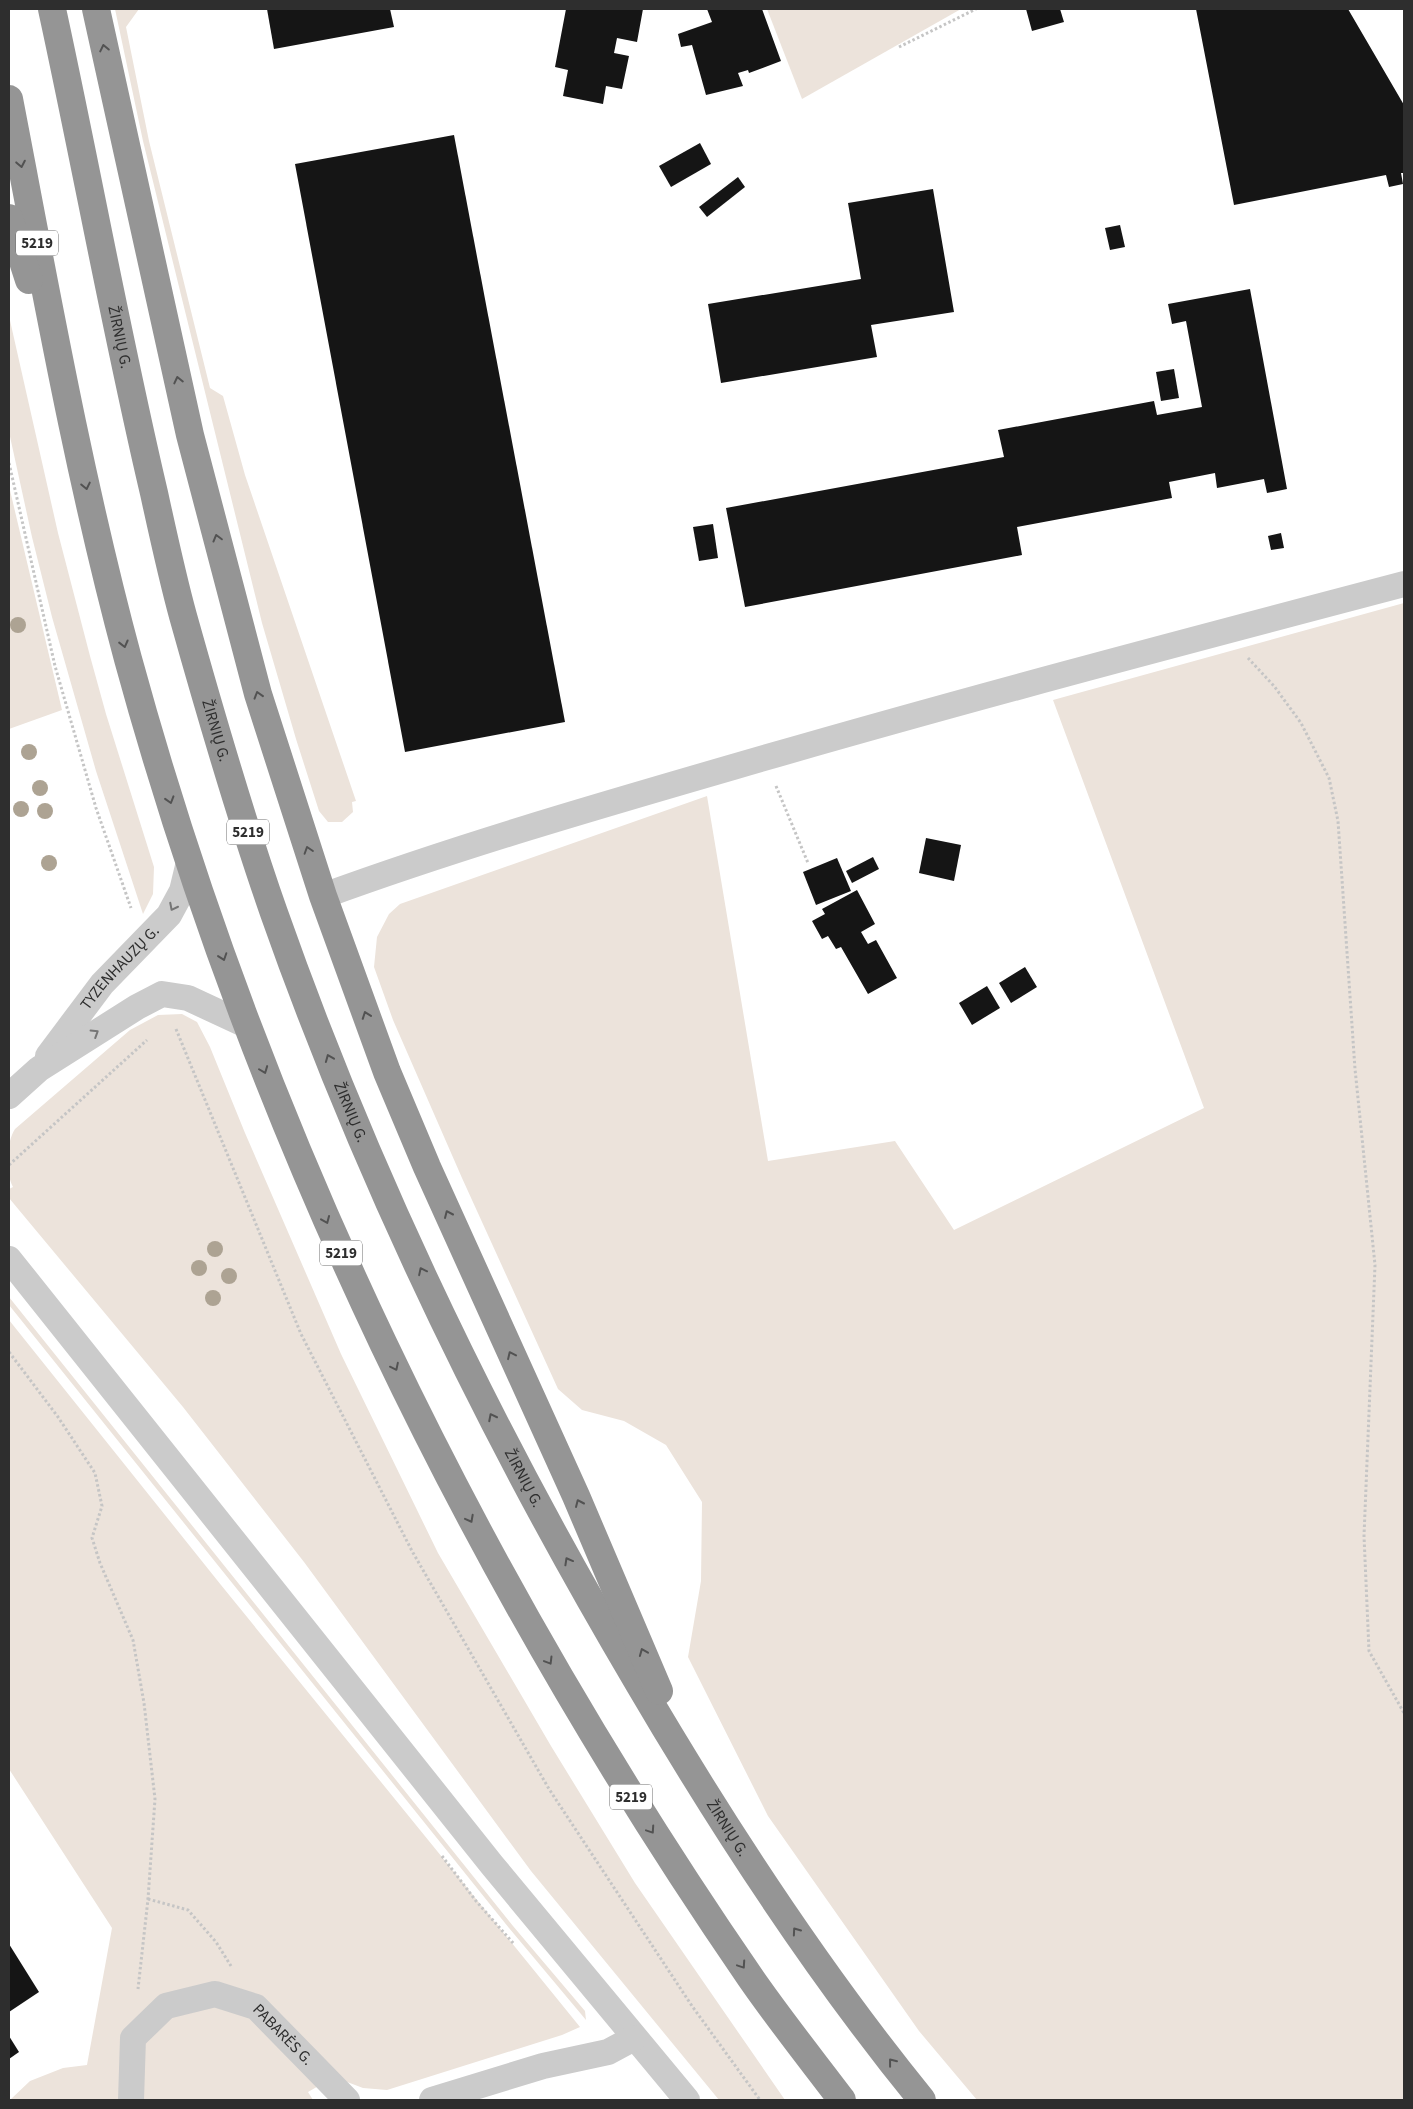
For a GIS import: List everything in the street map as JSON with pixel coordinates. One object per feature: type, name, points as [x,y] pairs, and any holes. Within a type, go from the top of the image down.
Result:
[{"type":"highway","name":"ŽIRNIŲ G.","points":[[52,9],[127,379],[179,600],[230,775],[275,918],[353,1116],[406,1240],[486,1405],[591,1604],[694,1778],[793,1928],[892,2063],[922,2100]]},
{"type":"highway","name":"5219","points":[[96,9],[190,435],[258,694],[323,896],[387,1072],[412,1133],[576,1496],[694,1778]]},
{"type":"highway","name":"5219","points":[[9,99],[94,527],[128,657],[189,862],[246,1024],[287,1130],[350,1276],[447,1476],[534,1637],[652,1830],[753,1982],[842,2100]]},
{"type":"highway","name":"5219","points":[[9,218],[65,388]]},
{"type":"street","points":[[323,896],[386,873],[765,758],[972,698],[1404,584]]},
{"type":"street","name":"TYZENHAUZŲ G.","points":[[9,1096],[38,1069],[102,984],[169,915],[182,891],[189,862]]},
{"type":"street","points":[[162,994],[188,998],[246,1024]]},
{"type":"street","name":"TYZENHAUZŲ G.","points":[[38,1069],[137,1007],[162,994]]},
{"type":"street","points":[[9,1259],[177,1472],[634,2038],[687,2100]]},
{"type":"street","name":"PABARĖS G.","points":[[133,2038],[166,2006],[215,1994],[256,2007],[347,2100]]},
{"type":"street","points":[[131,2100],[133,2038]]},
{"type":"street","points":[[432,2100],[543,2066],[608,2052],[634,2038]]},
{"type":"path","points":[[898,47],[976,9]]},
{"type":"path","points":[[9,463],[55,666],[96,808],[143,942]]},
{"type":"path","points":[[1224,632],[1274,686],[1301,723],[1329,778],[1338,821],[1355,1069],[1375,1265],[1364,1536],[1369,1652],[1404,1713]]},
{"type":"path","points":[[765,758],[808,863]]},
{"type":"path","points":[[162,994],[301,1334],[412,1551],[549,1790],[692,2006],[760,2100]]},
{"type":"path","points":[[9,1165],[151,1036]]},
{"type":"path","points":[[9,1352],[58,1417],[95,1473],[102,1506],[92,1538],[100,1563],[133,1640],[144,1703],[155,1799],[148,1899],[133,2038]]},
{"type":"path","points":[[148,1899],[188,1910],[216,1942],[256,2007]]},
{"type":"shaded area","points":[[115,9],[139,9],[126,27],[149,141],[210,388],[223,396],[245,475],[356,801],[352,802],[353,812],[342,822],[328,822],[319,811],[262,623],[143,141]]},
{"type":"shaded area","points":[[767,9],[961,9],[802,99]]},
{"type":"shaded area","points":[[9,316],[58,533],[90,656],[106,714],[154,867],[153,894],[143,914],[96,771],[52,617],[32,537],[9,432]]},
{"type":"shaded area","points":[[9,486],[62,710],[9,729]]},
{"type":"shaded area","points":[[1404,603],[1404,2100],[977,2100],[919,2031],[768,1816],[688,1657],[701,1581],[702,1502],[666,1445],[624,1421],[582,1410],[558,1389],[462,1178],[393,1020],[374,967],[377,937],[389,914],[400,904],[707,796],[768,1161],[895,1141],[954,1230],[1204,1108],[1053,700]]},
{"type":"shaded area","points":[[182,1014],[197,1022],[210,1047],[245,1133],[341,1354],[438,1553],[551,1746],[635,1883],[785,2100],[719,2100],[531,1871],[304,1562],[183,1407],[9,1198],[9,1189],[13,1187],[9,1174],[8,1150],[15,1129],[130,1030],[158,1015]]},
{"type":"shaded area","points":[[9,1297],[513,1926],[585,2011],[586,2020],[509,1928],[9,1305]]},
{"type":"shaded area","points":[[9,1320],[221,1585],[580,2027],[562,2035],[387,2090],[363,2088],[334,2077],[308,2092],[313,2100],[10,2100],[30,2081],[63,2068],[87,2065],[112,1928],[9,1769]]},
{"type":"building","points":[[267,9],[390,9],[394,27],[274,49]]},
{"type":"building","points":[[566,9],[643,9],[637,42],[617,38],[614,53],[629,56],[622,89],[606,86],[603,104],[563,96],[568,70],[555,67]]},
{"type":"building","points":[[707,9],[762,9],[781,61],[749,73],[748,70],[738,73],[743,86],[706,95],[692,45],[681,47],[678,34],[712,22]]},
{"type":"building","points":[[1026,9],[1060,9],[1064,22],[1032,31]]},
{"type":"building","points":[[1196,9],[1348,9],[1404,105],[1404,173],[1401,173],[1403,184],[1389,187],[1386,175],[1234,205]]},
{"type":"building","points":[[454,135],[565,722],[405,752],[295,164]]},
{"type":"building","points":[[700,143],[711,164],[671,187],[659,166]]},
{"type":"building","points":[[738,177],[745,187],[707,217],[699,207]]},
{"type":"building","points":[[933,189],[954,312],[871,325],[877,357],[721,383],[708,304],[861,279],[848,203]]},
{"type":"building","points":[[1120,225],[1125,247],[1110,250],[1105,228]]},
{"type":"building","points":[[1250,289],[1287,489],[1267,493],[1264,479],[1217,488],[1215,473],[1169,482],[1172,498],[1017,527],[1022,555],[745,607],[726,508],[1004,457],[998,430],[1154,401],[1157,415],[1202,407],[1186,321],[1172,324],[1168,304]]},
{"type":"building","points":[[1174,369],[1179,398],[1161,401],[1156,372]]},
{"type":"building","points":[[713,524],[718,558],[699,561],[693,527]]},
{"type":"building","points":[[1281,533],[1284,548],[1271,550],[1268,536]]},
{"type":"building","points":[[926,838],[961,845],[954,881],[919,873]]},
{"type":"building","points":[[873,857],[879,869],[852,883],[846,871]]},
{"type":"building","points":[[837,858],[851,891],[816,905],[803,872]]},
{"type":"building","points":[[857,890],[875,924],[861,932],[868,944],[876,940],[897,978],[868,994],[841,947],[836,949],[828,936],[822,939],[812,921],[825,914],[822,909]]},
{"type":"building","points":[[1025,967],[1037,987],[1011,1003],[999,983]]},
{"type":"building","points":[[987,986],[1000,1008],[972,1025],[959,1003]]},
{"type":"building","points":[[9,1944],[39,1992],[9,2012]]},
{"type":"building","points":[[9,2036],[19,2052],[9,2059]]}]
